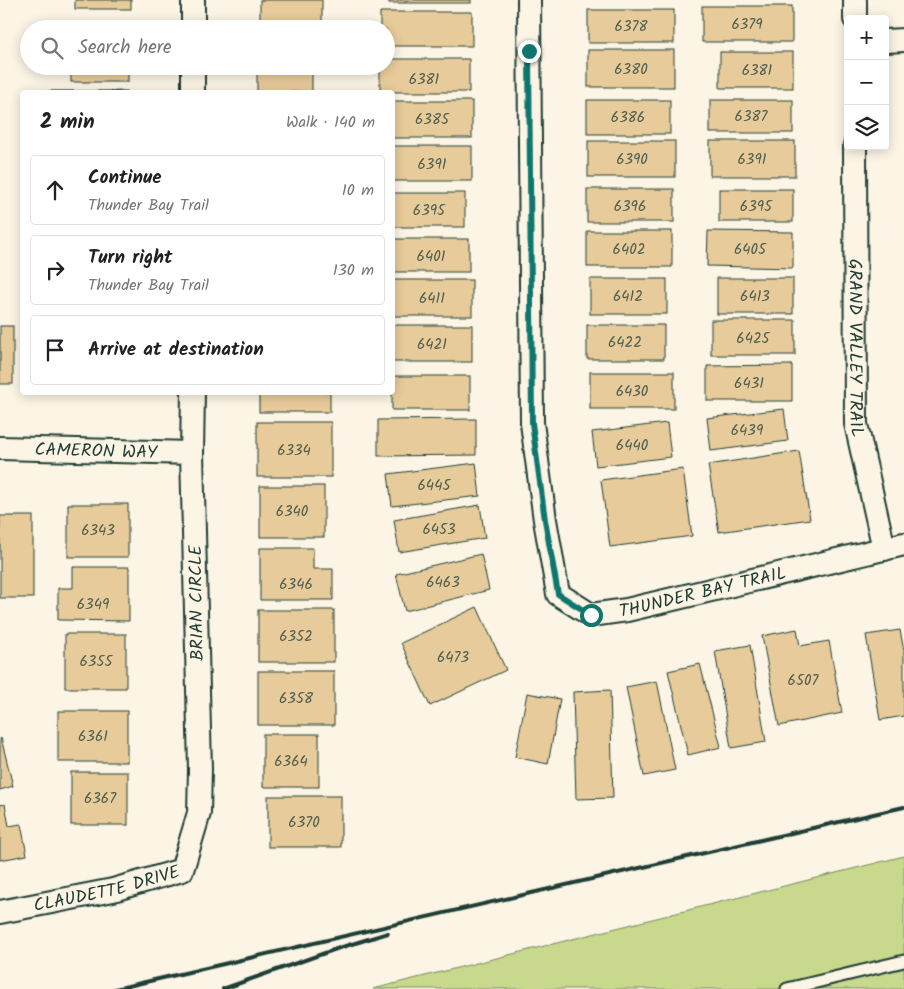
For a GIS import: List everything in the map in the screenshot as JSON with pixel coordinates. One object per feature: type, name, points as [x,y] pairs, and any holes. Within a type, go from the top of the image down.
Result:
[{"type":"street","points":[[193,0],[193,20]]},
{"type":"street","name":"THUNDER BAY TRAIL","points":[[529,0],[532,423],[545,520],[558,594],[591,615],[627,610],[894,547]]},
{"type":"street","points":[[855,0],[855,15]]},
{"type":"street","points":[[889,42],[904,40]]},
{"type":"street","points":[[193,75],[193,90]]},
{"type":"street","name":"GRAND VALLEY TRAIL","points":[[855,150],[856,424],[894,547]]},
{"type":"street","name":"BRIAN CIRCLE","points":[[192,395],[200,769],[199,813]]},
{"type":"street","name":"CAMERON WAY","points":[[0,448],[192,453]]},
{"type":"street","name":"CLAUDETTE DRIVE","points":[[0,912],[113,890],[182,870],[199,813]]},
{"type":"lane","points":[[787,989],[904,961]]},
{"type":"green space","points":[[904,856],[904,989],[373,989]]},
{"type":"building","points":[[75,0],[131,0],[131,9],[75,9]]},
{"type":"building","points":[[260,0],[322,0],[322,20],[260,20]]},
{"type":"building","points":[[389,0],[471,0],[471,3],[389,3]]},
{"type":"building","points":[[702,6],[792,6],[792,42],[702,42]]},
{"type":"building","points":[[588,10],[674,10],[674,43],[588,43]]},
{"type":"building","points":[[380,12],[472,12],[472,46],[395,46],[395,20],[380,20]]},
{"type":"building","points":[[588,50],[674,50],[674,87],[588,87]]},
{"type":"building","points":[[720,52],[793,52],[793,88],[720,88]]},
{"type":"building","points":[[395,59],[469,59],[469,92],[395,92],[395,90],[380,90],[380,75],[395,75]]},
{"type":"building","points":[[71,75],[128,75],[128,82],[71,82]]},
{"type":"building","points":[[257,75],[312,75],[312,90],[257,90]]},
{"type":"building","points":[[587,100],[670,100],[670,134],[587,134]]},
{"type":"building","points":[[710,100],[793,100],[793,133],[710,133]]},
{"type":"building","points":[[395,101],[472,101],[472,138],[395,138]]},
{"type":"building","points":[[588,141],[675,141],[675,177],[588,177]]},
{"type":"building","points":[[710,141],[795,141],[795,176],[710,176]]},
{"type":"building","points":[[395,146],[472,146],[472,181],[395,181]]},
{"type":"building","points":[[587,189],[674,189],[674,222],[587,222]]},
{"type":"building","points":[[719,189],[793,189],[793,222],[719,222]]},
{"type":"building","points":[[395,193],[465,193],[465,227],[395,227]]},
{"type":"building","points":[[587,231],[672,231],[672,267],[587,267]]},
{"type":"building","points":[[708,231],[793,232],[793,268],[707,266]]},
{"type":"building","points":[[395,239],[469,239],[469,272],[395,272]]},
{"type":"building","points":[[717,278],[793,278],[793,314],[717,314]]},
{"type":"building","points":[[590,279],[667,279],[667,314],[590,314]]},
{"type":"building","points":[[395,280],[472,280],[472,316],[395,316]]},
{"type":"building","points":[[711,320],[795,320],[795,355],[711,355]]},
{"type":"building","points":[[395,325],[472,325],[472,362],[395,362]]},
{"type":"building","points":[[587,325],[664,325],[664,359],[587,359]]},
{"type":"building","points":[[0,326],[13,326],[13,384],[0,384]]},
{"type":"building","points":[[792,365],[792,401],[707,401],[707,366]]},
{"type":"building","points":[[590,372],[674,372],[674,409],[590,409]]},
{"type":"building","points":[[395,376],[470,376],[470,410],[392,410],[392,395],[395,395]]},
{"type":"building","points":[[259,395],[330,395],[330,412],[259,412]]},
{"type":"building","points":[[784,409],[788,441],[711,451],[707,418]]},
{"type":"building","points":[[476,419],[476,455],[378,456],[378,420]]},
{"type":"building","points":[[257,422],[331,422],[331,477],[257,477]]},
{"type":"building","points":[[667,423],[671,457],[596,466],[592,432]]},
{"type":"building","points":[[799,451],[810,519],[719,532],[708,465]]},
{"type":"building","points":[[476,463],[480,496],[392,506],[388,474]]},
{"type":"building","points":[[683,469],[692,536],[610,547],[601,480]]},
{"type":"building","points":[[260,486],[324,486],[324,537],[260,537]]},
{"type":"building","points":[[68,504],[128,504],[128,557],[68,557]]},
{"type":"building","points":[[480,505],[485,538],[399,552],[394,520]]},
{"type":"building","points":[[0,516],[33,516],[33,598],[0,598]]},
{"type":"building","points":[[260,548],[313,548],[313,569],[333,569],[333,600],[260,600]]},
{"type":"building","points":[[481,554],[489,590],[405,611],[396,574]]},
{"type":"building","points":[[73,567],[129,567],[129,621],[58,620],[58,588],[73,588]]},
{"type":"building","points":[[477,607],[506,670],[430,706],[401,643]]},
{"type":"building","points":[[258,610],[334,610],[334,662],[258,662]]},
{"type":"building","points":[[797,629],[800,646],[829,641],[842,713],[779,726],[762,636]]},
{"type":"building","points":[[900,630],[904,651],[904,716],[880,720],[866,635]]},
{"type":"building","points":[[65,634],[126,634],[126,688],[65,688]]},
{"type":"building","points":[[750,645],[766,742],[731,748],[715,651]]},
{"type":"building","points":[[700,664],[721,747],[688,755],[668,671]]},
{"type":"building","points":[[258,671],[334,671],[334,725],[258,725]]},
{"type":"building","points":[[657,681],[675,770],[644,776],[626,687]]},
{"type":"building","points":[[610,690],[613,798],[576,799],[573,692]]},
{"type":"building","points":[[527,693],[560,699],[548,764],[515,757]]},
{"type":"building","points":[[58,711],[127,711],[127,762],[58,762]]},
{"type":"building","points":[[263,734],[319,734],[319,787],[263,787]]},
{"type":"building","points":[[0,739],[13,786],[0,790]]},
{"type":"building","points":[[71,772],[128,772],[128,825],[71,825]]},
{"type":"building","points":[[268,796],[341,796],[341,847],[268,847]]},
{"type":"building","points":[[5,804],[9,826],[21,824],[27,855],[0,860],[0,805]]},
{"type":"railway","points":[[115,989],[904,807]]},
{"type":"railway","points":[[223,989],[339,948],[388,933]]},
{"type":"route","points":[[529,51],[532,423],[545,520],[558,594],[591,615]]}]
